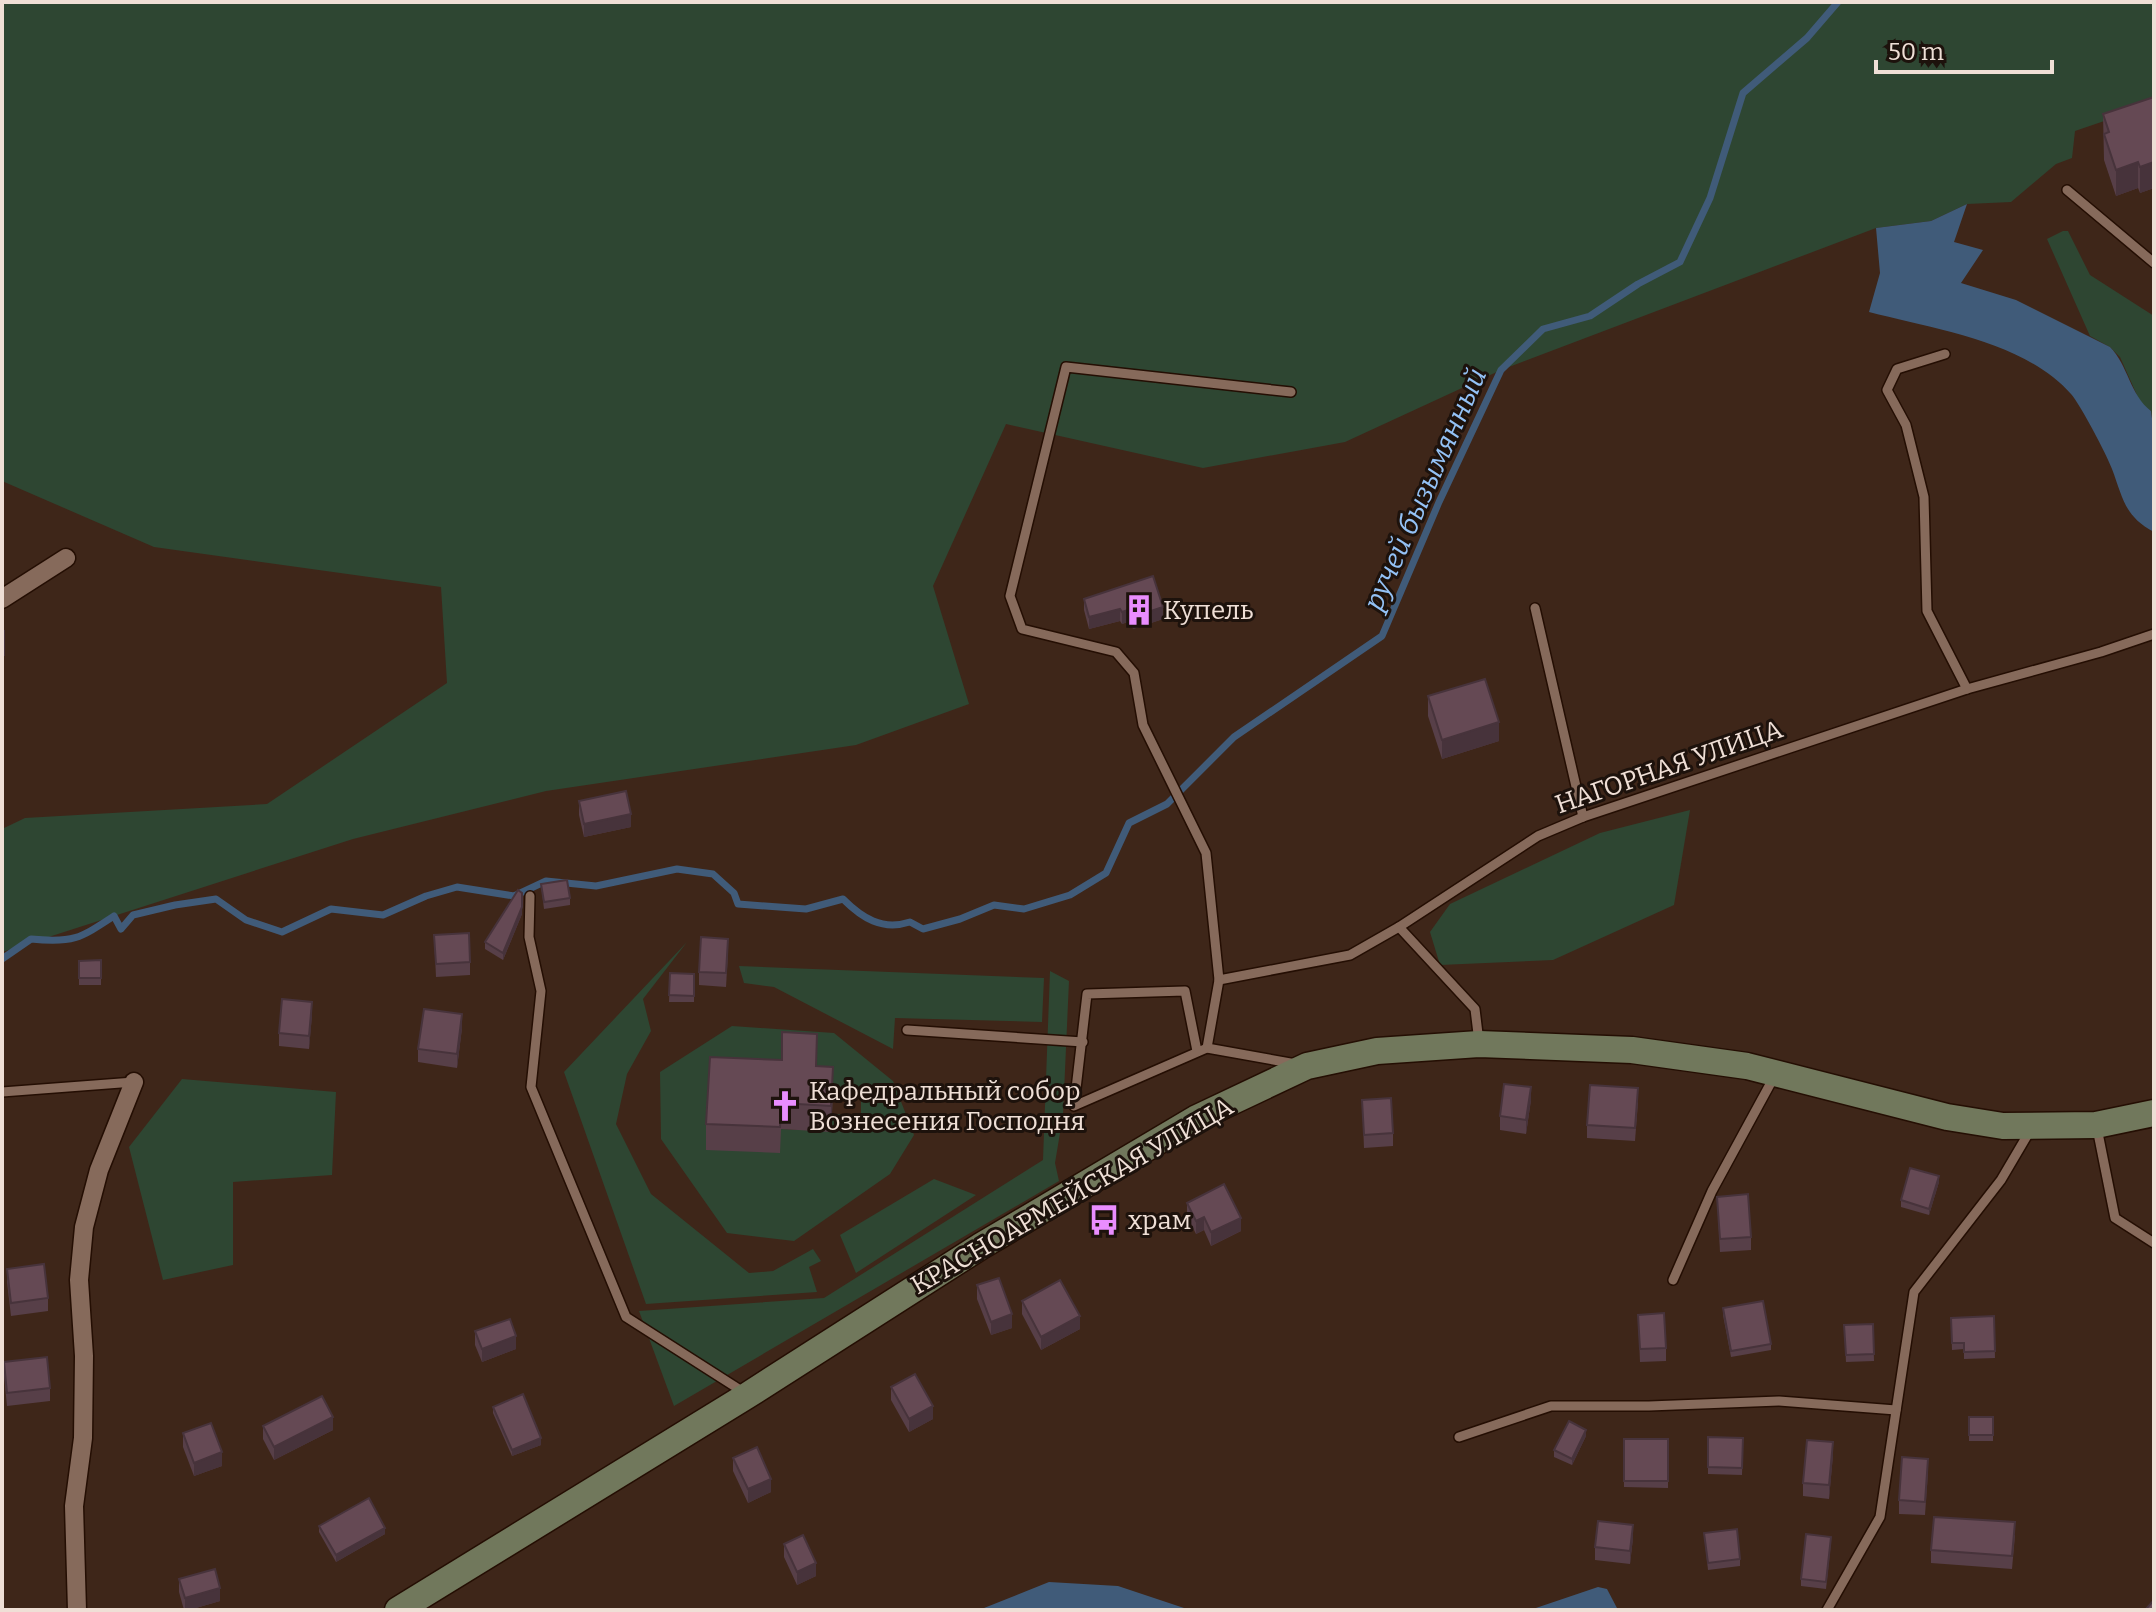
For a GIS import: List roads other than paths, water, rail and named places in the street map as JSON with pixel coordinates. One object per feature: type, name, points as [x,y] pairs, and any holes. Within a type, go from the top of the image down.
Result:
[{"type":"street","points":[[2,599],[66,558]]},
{"type":"street","name":"КРАСНОАРМЕЙСКАЯ УЛИЦА","points":[[398,1610],[748,1395],[981,1246],[1197,1118],[1307,1066],[1377,1051],[1479,1044],[1632,1050],[1747,1066],[1947,1117],[2003,1126],[2096,1125],[2154,1113]]},
{"type":"street","points":[[77,1610],[74,1506],[83,1438],[84,1356],[79,1280],[84,1227],[99,1170],[134,1082]]},
{"type":"lane","points":[[2067,190],[2154,263]]},
{"type":"lane","points":[[1945,354],[1897,369],[1887,390],[1906,425],[1924,497],[1927,611],[1967,689]]},
{"type":"lane","points":[[1207,1048],[1219,980],[1206,853],[1143,725],[1134,673],[1116,652],[1022,629],[1010,596],[1066,367],[1291,392]]},
{"type":"lane","points":[[1535,608],[1583,817]]},
{"type":"lane","name":"НАГОРНАЯ УЛИЦА","points":[[1219,980],[1350,955],[1399,927],[1538,836],[1583,817],[1967,689],[2154,634]]},
{"type":"lane","points":[[530,896],[529,937],[541,991],[531,1087],[626,1317],[748,1395]]},
{"type":"lane","points":[[1399,927],[1475,1009],[1479,1044]]},
{"type":"lane","points":[[1197,1051],[1185,991],[1087,994],[1074,1106],[1207,1048],[1307,1066]]},
{"type":"lane","points":[[907,1030],[1083,1042]]},
{"type":"lane","points":[[1673,1280],[1712,1191],[1776,1074]]},
{"type":"lane","points":[[2,1092],[134,1082]]},
{"type":"lane","points":[[2096,1125],[2115,1218],[2154,1243]]},
{"type":"lane","points":[[1827,1610],[1880,1517],[1914,1292],[2001,1180],[2033,1126]]},
{"type":"lane","points":[[1459,1437],[1551,1406],[1779,1401],[1896,1410]]},
{"type":"water","points":[[1967,204],[1954,242],[1983,250],[1961,283],[2016,300],[2110,347],[2138,397],[2151,411],[2154,433],[2154,532],[2130,513],[2087,418],[2071,394],[2051,376],[2004,349],[1949,331],[1869,312],[1880,273],[1876,228],[1931,221]]},
{"type":"water","points":[[1049,1582],[1118,1586],[1190,1610],[979,1610]]},
{"type":"water","points":[[1598,1587],[1607,1589],[1618,1610],[1530,1610]]},
{"type":"waterway","name":"ручей бызымянный","points":[[2,959],[31,939],[75,938],[114,916],[121,929],[133,915],[216,899],[246,920],[282,932],[331,909],[383,915],[426,896],[457,887],[514,896],[546,881],[596,886],[677,869],[713,874],[734,893],[738,904],[806,909],[843,899],[873,921],[890,925],[910,922],[923,929],[994,905],[1024,909],[1070,895],[1106,873],[1129,823],[1167,804],[1234,737],[1382,636],[1439,502],[1501,370],[1543,329],[1590,316],[1638,284],[1680,262],[1710,198],[1743,93],[1807,38],[1838,2]]},
{"type":"place","name":"Купель","points":[[1139,610]]},
{"type":"place","name":"Кафедральный собор Вознесения Господня","points":[[785,1106]]},
{"type":"place","name":"храм","points":[[1104,1220]]}]
